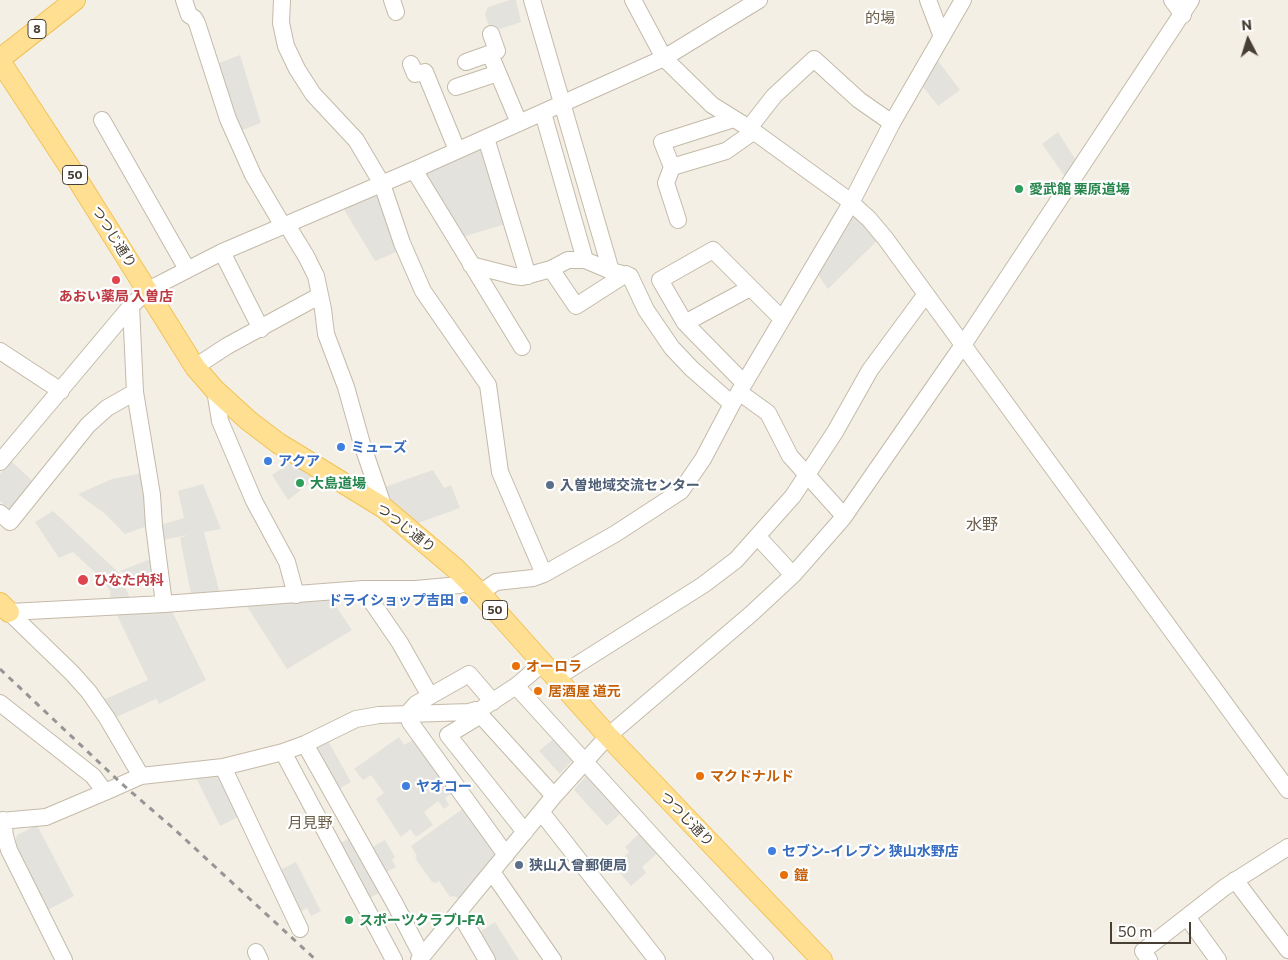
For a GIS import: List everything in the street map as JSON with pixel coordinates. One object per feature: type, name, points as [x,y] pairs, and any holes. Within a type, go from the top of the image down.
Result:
[{"type":"main road","name":"8","points":[[0,60],[75,0]]},
{"type":"main road","name":"つつじ通り","points":[[0,60],[148,290],[195,367],[215,390],[278,443],[384,508],[429,544],[475,588],[608,736],[822,960]]},
{"type":"street","points":[[184,0],[189,15],[197,23],[228,119],[253,175],[306,256],[316,276],[326,334],[346,387],[362,444],[384,508]]},
{"type":"street","points":[[282,0],[281,23],[286,46],[297,69],[313,94],[356,140],[382,184],[402,243],[423,291],[488,385],[500,472],[544,574]]},
{"type":"street","points":[[532,0],[562,104],[618,272]]},
{"type":"street","points":[[633,0],[664,58],[712,105],[751,130],[851,203],[869,219],[885,238],[1288,790]]},
{"type":"street","points":[[0,462],[131,306],[148,290],[222,252],[414,170],[664,58],[759,0]]},
{"type":"street","points":[[928,0],[942,37]]},
{"type":"street","points":[[4,607],[164,604],[363,589],[426,588],[459,585],[475,588],[496,582],[533,578],[544,574],[615,534],[681,491],[703,459],[738,393],[851,203],[892,123],[963,0]]},
{"type":"street","points":[[1172,0],[1183,15]]},
{"type":"street","points":[[305,744],[395,904],[422,958],[554,796],[608,736],[751,614],[793,575],[844,516],[963,346],[1183,15],[1191,0]]},
{"type":"street","points":[[466,62],[496,51],[491,34]]},
{"type":"street","points":[[490,54],[519,123]]},
{"type":"street","points":[[672,167],[726,151],[751,130],[774,96],[814,59],[859,100],[892,123]]},
{"type":"street","points":[[411,64],[415,74],[426,72],[457,150]]},
{"type":"street","points":[[456,87],[498,73]]},
{"type":"street","points":[[543,113],[585,260]]},
{"type":"street","points":[[678,220],[666,183],[672,167],[662,142],[734,119]]},
{"type":"street","points":[[102,120],[187,269]]},
{"type":"street","points":[[486,138],[528,276]]},
{"type":"street","points":[[414,170],[522,347]]},
{"type":"street","points":[[738,393],[686,323],[660,280],[714,250],[782,319]]},
{"type":"street","points":[[222,252],[261,329]]},
{"type":"street","points":[[471,265],[514,276],[528,276],[551,269],[568,260],[585,260],[630,276],[646,310],[672,348],[692,369],[738,393],[768,412],[790,456],[844,516]]},
{"type":"street","points":[[551,269],[576,306],[618,272]]},
{"type":"street","points":[[686,323],[750,288]]},
{"type":"street","points":[[556,678],[703,585],[732,563],[793,496],[835,432],[870,370],[926,294]]},
{"type":"street","points":[[195,367],[227,346],[319,296]]},
{"type":"street","points":[[131,306],[135,392],[152,495],[164,604]]},
{"type":"street","points":[[0,351],[61,390]]},
{"type":"street","points":[[215,390],[220,421],[254,502],[287,562],[296,595]]},
{"type":"street","points":[[0,513],[10,522],[88,425],[107,408],[135,392]]},
{"type":"street","points":[[758,536],[793,575]]},
{"type":"street","points":[[363,589],[400,644],[430,696]]},
{"type":"street","points":[[4,607],[89,692],[107,718],[140,776]]},
{"type":"street","points":[[525,832],[448,735],[516,686],[542,664]]},
{"type":"street","points":[[408,713],[416,704],[469,674],[493,702]]},
{"type":"street","points":[[516,686],[765,960]]},
{"type":"street","points":[[0,703],[93,776],[105,792]]},
{"type":"street","points":[[64,960],[9,850],[2,821],[46,817],[140,776],[223,767],[305,744],[356,719],[408,713],[479,712],[554,796]]},
{"type":"street","points":[[408,713],[410,722],[506,855]]},
{"type":"street","points":[[282,752],[394,960]]},
{"type":"street","points":[[223,767],[300,928]]},
{"type":"street","points":[[542,813],[657,960]]},
{"type":"street","points":[[1149,960],[1143,951],[1236,880],[1288,847]]},
{"type":"street","points":[[492,872],[553,960]]},
{"type":"street","points":[[1236,880],[1288,950]]},
{"type":"street","points":[[459,912],[487,960]]},
{"type":"street","points":[[1187,917],[1218,960]]},
{"type":"shaded area","points":[[516,0],[521,22],[491,32],[485,14],[488,7]]},
{"type":"shaded area","points":[[240,55],[261,123],[237,132],[214,65]]},
{"type":"shaded area","points":[[935,57],[960,90],[938,106],[920,83]]},
{"type":"shaded area","points":[[1058,132],[1077,162],[1066,178],[1042,144]]},
{"type":"shaded area","points":[[485,146],[509,223],[459,238],[421,174]]},
{"type":"shaded area","points":[[382,191],[401,250],[375,261],[343,208]]},
{"type":"shaded area","points":[[851,210],[880,238],[828,289],[816,272]]},
{"type":"shaded area","points":[[11,461],[36,484],[14,513],[0,501],[0,474]]},
{"type":"shaded area","points":[[292,462],[317,477],[288,500],[272,475]]},
{"type":"shaded area","points":[[433,470],[444,488],[451,485],[460,508],[418,523],[386,500],[382,488]]},
{"type":"shaded area","points":[[143,473],[150,525],[125,534],[104,513],[78,494],[112,479]]},
{"type":"shaded area","points":[[203,484],[221,529],[204,532],[221,598],[192,600],[180,538],[188,535],[158,541],[157,526],[184,518],[178,491]]},
{"type":"shaded area","points":[[53,511],[119,573],[132,603],[111,603],[110,591],[103,580],[73,552],[59,558],[35,522]]},
{"type":"shaded area","points":[[148,560],[155,563],[157,580],[130,588],[124,573],[120,571]]},
{"type":"shaded area","points":[[331,599],[352,630],[287,669],[246,605]]},
{"type":"shaded area","points":[[172,611],[206,680],[159,704],[152,690],[156,699],[114,718],[101,701],[148,680],[116,613]]},
{"type":"shaded area","points":[[557,736],[575,757],[560,774],[539,751]]},
{"type":"shaded area","points":[[399,737],[404,745],[414,739],[452,793],[445,798],[449,805],[444,809],[438,801],[424,812],[433,825],[416,837],[410,829],[401,837],[376,799],[384,793],[371,775],[363,780],[354,769]]},
{"type":"shaded area","points":[[327,739],[351,782],[335,791],[311,746]]},
{"type":"shaded area","points":[[589,772],[623,811],[607,826],[574,790]]},
{"type":"shaded area","points":[[223,773],[242,815],[220,826],[195,776]]},
{"type":"shaded area","points":[[464,808],[495,851],[495,856],[459,899],[454,896],[450,897],[439,881],[436,883],[432,882],[415,858],[417,856],[411,846]]},
{"type":"shaded area","points":[[37,825],[74,896],[48,910],[15,842],[17,835]]},
{"type":"shaded area","points":[[642,831],[660,851],[642,867],[646,873],[631,886],[614,866],[629,852],[625,847]]},
{"type":"shaded area","points":[[353,836],[383,891],[366,900],[337,845]]},
{"type":"shaded area","points":[[385,840],[395,857],[392,860],[396,867],[382,874],[368,850]]},
{"type":"shaded area","points":[[296,862],[321,911],[311,916],[307,908],[300,912],[278,871]]},
{"type":"shaded area","points":[[495,922],[519,960],[493,960],[477,934]]},
{"type":"railway","points":[[0,669],[122,784],[173,828],[316,960]]},
{"type":"place","name":"愛武館 栗原道場","points":[[1019,189]]},
{"type":"place","name":"あおい薬局 入曽店","points":[[116,280]]},
{"type":"place","name":"ミューズ","points":[[341,447]]},
{"type":"place","name":"アクア","points":[[268,461]]},
{"type":"place","name":"大島道場","points":[[300,483]]},
{"type":"place","name":"入曽地域交流センター","points":[[550,485]]},
{"type":"place","name":"ひなた内科","points":[[83,580]]},
{"type":"place","name":"ドライショップ吉田","points":[[464,600]]},
{"type":"place","name":"オーロラ","points":[[516,666]]},
{"type":"place","name":"居酒屋 道元","points":[[538,691]]},
{"type":"place","name":"マクドナルド","points":[[700,776]]},
{"type":"place","name":"ヤオコー","points":[[406,786]]},
{"type":"place","name":"セブン-イレブン 狭山水野店","points":[[772,851]]},
{"type":"place","name":"狭山入曾郵便局","points":[[519,865]]},
{"type":"place","name":"鎧","points":[[784,875]]},
{"type":"place","name":"スポーツクラブI-FA","points":[[349,920]]},
{"type":"district","name":"的場","points":[[880,18]]},
{"type":"district","name":"水野","points":[[982,525]]},
{"type":"district","name":"月見野","points":[[310,823]]}]
